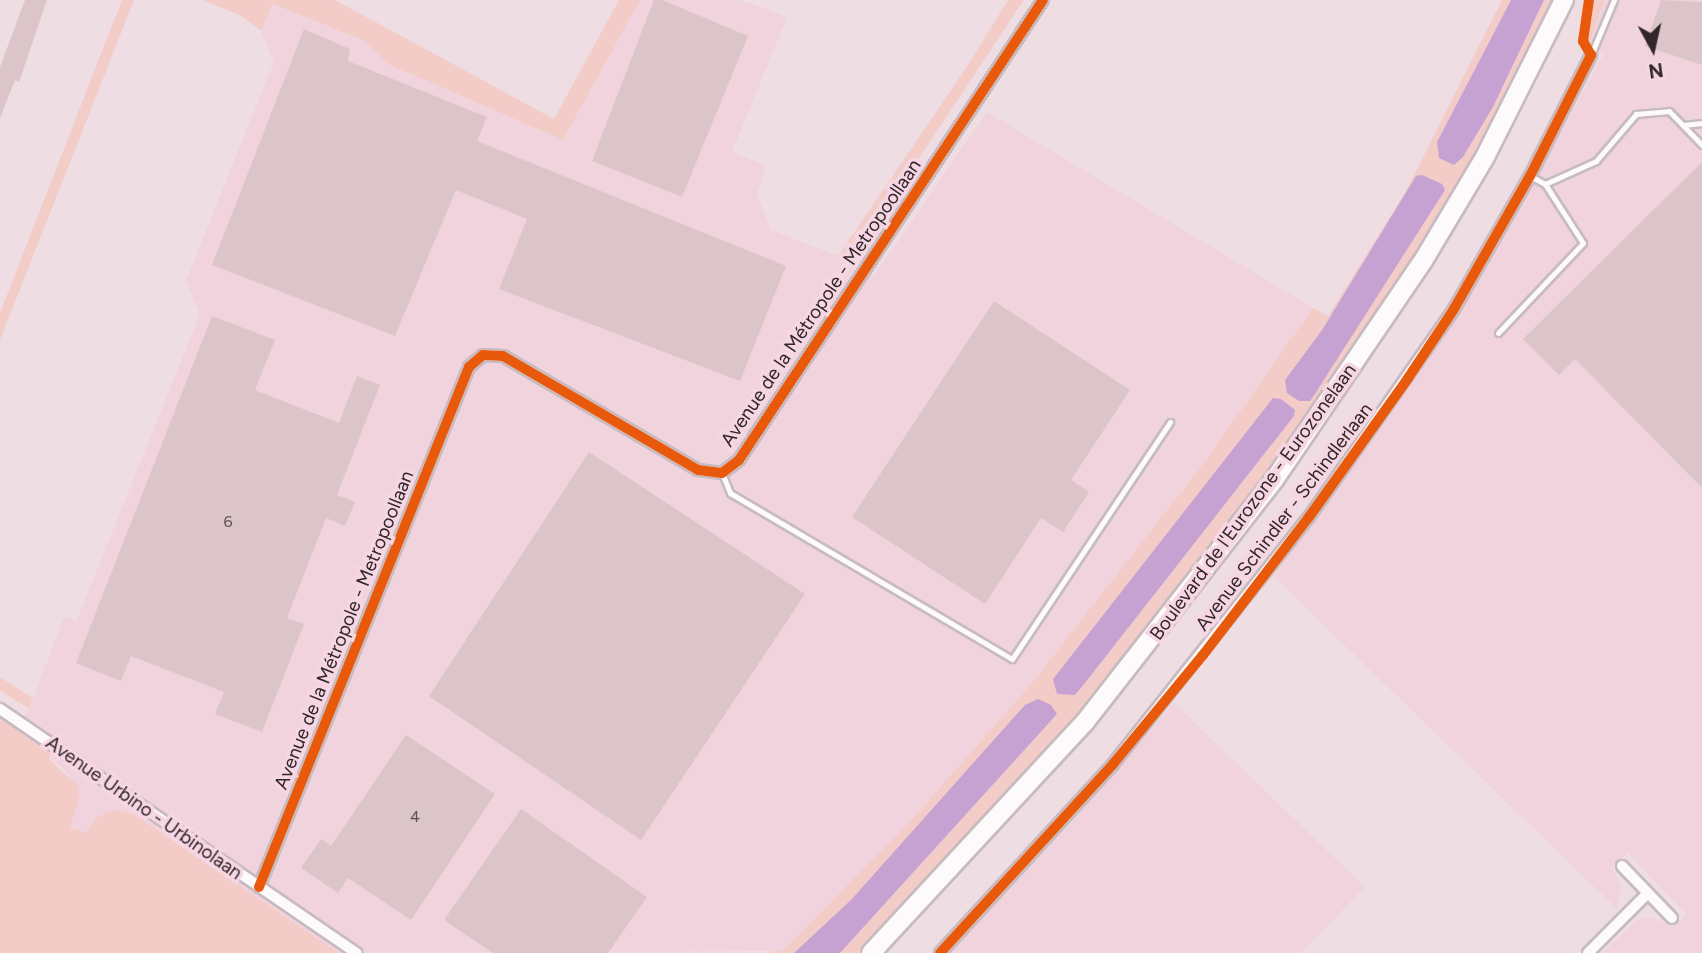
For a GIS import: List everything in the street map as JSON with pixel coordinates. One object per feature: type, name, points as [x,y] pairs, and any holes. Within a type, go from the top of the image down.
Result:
[{"type":"highway","name":"Boulevard de l'Eurozone - Eurozonelaan","points":[[871,953],[1085,722],[1274,480],[1423,261],[1485,157],[1564,0]]},
{"type":"street","name":"Avenue de la Métropole - Metropoollaan","points":[[259,887],[464,380],[476,361],[483,355],[503,356],[698,470],[722,473],[739,460],[1043,0]]},
{"type":"street","name":"Avenue Schindler - Schindlerlaan","points":[[940,953],[1113,764],[1256,589],[1341,473],[1454,309],[1530,176],[1591,55]]},
{"type":"street","name":"Avenue Urbino - Urbinolaan","points":[[0,709],[357,953]]},
{"type":"street","points":[[1622,866],[1672,918]]},
{"type":"street","points":[[1588,953],[1647,894]]},
{"type":"lane","points":[[1591,55],[1614,0]]},
{"type":"lane","points":[[1545,184],[1596,161],[1636,114],[1669,111],[1702,145]]},
{"type":"lane","points":[[1683,125],[1702,123]]},
{"type":"lane","points":[[1498,333],[1583,243],[1545,184],[1530,176]]},
{"type":"lane","points":[[722,473],[730,493],[1012,659],[1170,422]]},
{"type":"shaded area","points":[[122,0],[134,0],[0,340],[0,313]]},
{"type":"shaded area","points":[[203,0],[335,0],[554,119],[619,0],[640,0],[563,140],[388,64],[365,41],[272,4],[261,31],[241,16]]},
{"type":"shaded area","points":[[640,0],[741,0],[787,17],[732,152],[766,166],[757,195],[771,230],[838,256],[874,276],[987,112],[1313,308],[1203,464],[1032,683],[913,818],[784,951],[339,953],[135,815],[95,819],[87,834],[69,826],[79,800],[69,774],[13,723],[25,716],[29,709],[64,617],[77,620],[200,314],[186,281],[274,62],[261,31],[271,4],[365,41],[388,64],[563,140]]},
{"type":"shaded area","points":[[1008,0],[1024,0],[850,262],[838,256],[964,71]]},
{"type":"shaded area","points":[[1502,0],[1511,0],[1437,142],[1440,158],[1463,157],[1493,107],[1544,0],[1555,0],[1491,125],[1413,260],[1327,389],[1222,535],[1143,636],[1001,805],[859,953],[840,953],[1057,714],[1051,705],[820,931],[794,953],[765,953],[784,950],[913,818],[1032,683],[1203,464],[1313,308],[1328,316],[1406,191]],"holes":[[[1416,177],[1442,184],[1444,190],[1310,401],[1285,380],[1322,330]],[[1273,399],[1294,416],[1075,695],[1053,679]]]},
{"type":"shaded area","points":[[1511,0],[1544,0],[1493,107],[1463,157],[1454,165],[1439,158],[1437,142]]},
{"type":"shaded area","points":[[1604,0],[1702,0],[1702,953],[1602,953],[1637,920],[1652,918],[1673,927],[1686,914],[1628,853],[1613,868],[1621,888],[1617,909],[1273,576],[1459,314],[1515,218],[1604,53],[1589,46]]},
{"type":"shaded area","points":[[1604,0],[1589,46],[1586,42],[1590,1]]},
{"type":"shaded area","points":[[1422,175],[1442,184],[1445,190],[1313,397],[1310,401],[1299,401],[1287,393],[1285,380],[1322,330],[1416,176]]},
{"type":"shaded area","points":[[1273,398],[1281,399],[1295,410],[1294,416],[1075,695],[1057,694],[1053,679]]},
{"type":"shaded area","points":[[0,677],[33,698],[29,709],[0,690]]},
{"type":"shaded area","points":[[1038,699],[1051,705],[1057,714],[840,953],[794,953],[851,900],[1025,705]]},
{"type":"shaded area","points":[[1174,703],[1365,887],[1301,953],[949,953],[1073,821]]},
{"type":"shaded area","points":[[0,714],[52,750],[49,759],[78,786],[79,800],[70,827],[87,833],[95,819],[107,812],[121,810],[135,815],[339,953],[0,953]]},
{"type":"building","points":[[25,0],[47,0],[19,82],[15,80],[0,118],[0,67]]},
{"type":"building","points":[[654,0],[662,0],[748,36],[682,197],[592,161]]},
{"type":"building","points":[[1661,0],[1702,2],[1702,65],[1645,46]]},
{"type":"building","points":[[304,29],[350,49],[348,61],[487,117],[477,141],[786,266],[740,381],[499,289],[527,219],[456,190],[395,336],[212,265]]},
{"type":"building","points":[[1702,162],[1702,488],[1575,359],[1559,375],[1523,339]]},
{"type":"building","points":[[994,301],[1130,390],[1071,480],[1089,492],[1063,532],[1041,518],[985,604],[852,517]]},
{"type":"building","points":[[212,316],[275,340],[255,390],[339,423],[357,376],[380,385],[337,495],[355,502],[345,526],[326,518],[287,618],[304,624],[262,732],[215,714],[224,692],[131,656],[121,681],[76,663]]},
{"type":"building","points":[[589,452],[805,594],[641,840],[429,696]]},
{"type":"building","points":[[406,735],[495,794],[411,920],[348,878],[338,893],[301,868],[321,839],[331,846]]},
{"type":"building","points":[[521,809],[647,897],[608,953],[493,953],[444,920]]},
{"type":"cycle path","points":[[259,887],[469,367],[483,355],[503,356],[698,470],[722,473],[739,460],[1043,0]]},
{"type":"cycle path","points":[[940,953],[1113,764],[1203,655],[1309,517],[1408,378],[1454,309],[1530,176],[1591,55],[1583,41],[1589,0]]}]
